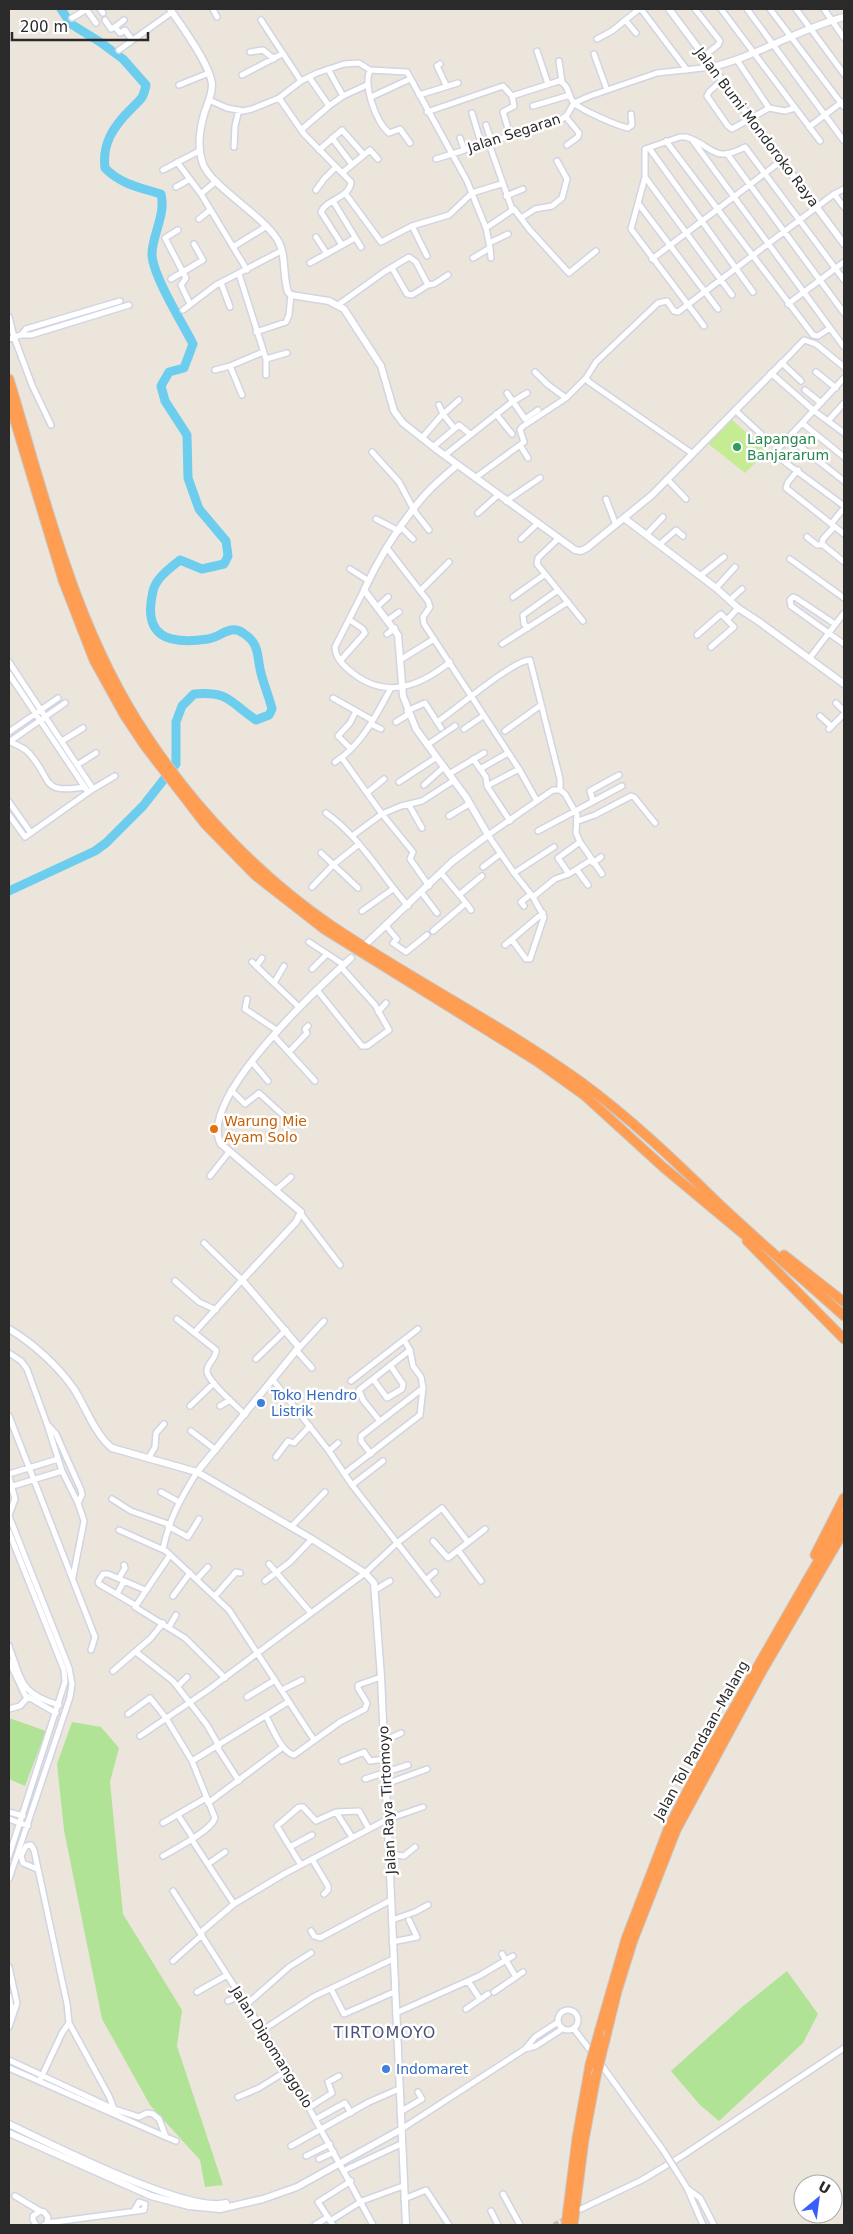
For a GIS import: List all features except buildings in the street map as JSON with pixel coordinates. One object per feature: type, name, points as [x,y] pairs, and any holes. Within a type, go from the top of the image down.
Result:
[{"type":"highway","points":[[9,379],[81,610],[147,744]]},
{"type":"highway","points":[[9,401],[63,580],[82,632],[109,688],[147,744],[190,801],[249,869],[290,904],[355,950],[562,1078],[605,1112],[663,1167],[734,1222],[844,1302]]},
{"type":"highway","points":[[190,801],[257,866],[306,907],[338,930],[584,1084],[671,1156],[844,1339]]},
{"type":"highway","points":[[734,1222],[844,1316]]},
{"type":"highway","points":[[734,1222],[844,1323]]},
{"type":"highway","points":[[807,1586],[821,1543],[844,1498]]},
{"type":"highway","name":"Jalan Tol Pandaan–Malang","points":[[573,2225],[584,2140],[596,2076],[617,1991],[633,1940],[676,1830],[758,1680],[844,1516]]},
{"type":"highway","name":"Jalan Tol Pandaan–Malang","points":[[566,2225],[577,2138],[590,2065],[626,1939],[669,1827],[694,1776],[807,1586],[844,1531]]},
{"type":"highway","points":[[807,1586],[844,1540]]},
{"type":"street","points":[[72,18],[78,11],[87,9],[96,23]]},
{"type":"street","points":[[212,9],[217,17]]},
{"type":"street","points":[[598,39],[626,21],[640,9],[687,70]]},
{"type":"street","name":"Jalan Bumi Mondoroko Raya","points":[[669,9],[844,244]]},
{"type":"street","points":[[695,9],[720,41],[718,46],[704,56]]},
{"type":"street","points":[[721,9],[820,141]]},
{"type":"street","points":[[747,9],[844,141]]},
{"type":"street","points":[[770,9],[843,104],[808,127]]},
{"type":"street","points":[[796,9],[844,74]]},
{"type":"street","points":[[824,9],[844,38]]},
{"type":"street","points":[[119,50],[171,11],[195,47],[209,73],[212,85],[201,127],[200,151],[203,164],[216,181],[267,226],[277,239],[282,251],[285,284],[294,295],[338,305],[350,316],[381,366],[396,414],[408,428],[575,550],[582,551],[616,525],[667,479],[806,340],[816,344],[844,367]]},
{"type":"street","points":[[579,100],[657,73],[712,67],[737,60],[791,36],[844,17]]},
{"type":"street","points":[[105,20],[111,29],[124,20]]},
{"type":"street","points":[[260,20],[300,82]]},
{"type":"street","points":[[626,21],[636,33]]},
{"type":"street","points":[[115,27],[120,33],[126,31],[132,40]]},
{"type":"street","points":[[250,52],[262,50],[274,59]]},
{"type":"street","points":[[537,51],[548,84]]},
{"type":"street","points":[[242,75],[282,54]]},
{"type":"street","points":[[594,54],[607,90]]},
{"type":"street","points":[[737,60],[769,108],[785,111],[795,108]]},
{"type":"street","points":[[559,61],[562,82],[566,85],[570,95],[627,128],[631,128],[632,125],[631,114]]},
{"type":"street","points":[[209,100],[227,108],[239,110],[252,109],[279,98],[309,77],[328,69],[358,63],[370,70],[405,72],[410,79],[370,98]]},
{"type":"street","points":[[440,64],[437,66],[446,85]]},
{"type":"street","points":[[328,69],[343,96]]},
{"type":"street","points":[[370,70],[366,85],[370,98],[386,130],[389,133],[400,129],[410,143]]},
{"type":"street","points":[[179,85],[209,73]]},
{"type":"street","points":[[309,77],[329,106]]},
{"type":"street","name":"Jalan Segaran","points":[[410,79],[427,112],[452,153],[566,117],[579,100]]},
{"type":"street","points":[[722,81],[707,95],[728,126],[735,129],[751,121],[769,108]]},
{"type":"street","points":[[512,96],[548,84],[562,82]]},
{"type":"street","points":[[418,95],[446,85],[458,83]]},
{"type":"street","points":[[301,130],[343,96],[366,85]]},
{"type":"street","points":[[427,112],[501,86],[505,87],[512,96],[514,106],[503,113],[510,135]]},
{"type":"street","points":[[533,106],[570,95]]},
{"type":"street","points":[[279,98],[301,130],[352,184],[345,193],[324,207],[321,212],[342,245]]},
{"type":"street","points":[[234,148],[235,126],[239,110]]},
{"type":"street","points":[[472,113],[481,143]]},
{"type":"street","points":[[566,117],[580,134],[576,140],[568,145]]},
{"type":"street","points":[[486,125],[501,184],[512,209],[515,209],[569,273],[596,251]]},
{"type":"street","points":[[319,150],[343,130],[364,155]]},
{"type":"street","points":[[704,326],[630,229],[645,178],[645,149],[666,141],[683,137],[691,139],[709,150],[728,155],[746,147],[844,280]]},
{"type":"street","points":[[332,138],[351,163]]},
{"type":"street","points":[[460,138],[464,149]]},
{"type":"street","points":[[691,139],[844,347]]},
{"type":"street","points":[[666,141],[813,335],[818,336],[830,328]]},
{"type":"street","points":[[649,148],[753,292]]},
{"type":"street","points":[[342,173],[371,150],[378,159]]},
{"type":"street","points":[[162,170],[200,151]]},
{"type":"street","points":[[436,159],[452,153],[472,193],[486,228],[491,258]]},
{"type":"street","points":[[728,155],[748,185],[844,314]]},
{"type":"street","points":[[652,259],[734,198],[781,160]]},
{"type":"street","points":[[521,218],[535,209],[552,206],[562,198],[567,179],[557,161]]},
{"type":"street","points":[[178,162],[201,194],[247,270]]},
{"type":"street","points":[[316,190],[336,167]]},
{"type":"street","points":[[645,178],[732,295]]},
{"type":"street","points":[[176,187],[190,179]]},
{"type":"street","points":[[201,194],[216,181]]},
{"type":"street","points":[[345,193],[381,242],[412,226],[449,214],[472,193],[501,184]]},
{"type":"street","points":[[506,196],[523,189]]},
{"type":"street","points":[[475,478],[520,445],[525,440],[520,430],[522,427],[566,398],[586,378],[596,362],[658,303],[667,302],[677,312],[834,194],[844,189]]},
{"type":"street","points":[[834,194],[844,207]]},
{"type":"street","points":[[333,201],[361,247]]},
{"type":"street","points":[[638,203],[718,309]]},
{"type":"street","points":[[486,228],[512,209]]},
{"type":"street","points":[[199,219],[210,210]]},
{"type":"street","points":[[233,247],[267,226]]},
{"type":"street","points":[[412,226],[427,256]]},
{"type":"street","points":[[178,230],[165,238],[186,278],[181,285],[190,304]]},
{"type":"street","points":[[473,258],[508,234]]},
{"type":"street","points":[[316,237],[327,254]]},
{"type":"street","points":[[310,263],[355,238]]},
{"type":"street","points":[[171,279],[203,260],[194,244]]},
{"type":"street","points":[[183,310],[221,283],[282,251]]},
{"type":"street","points":[[338,305],[407,258],[412,258],[428,285]]},
{"type":"street","points":[[788,304],[844,262]]},
{"type":"street","points":[[388,270],[407,294],[412,295],[448,275]]},
{"type":"street","points":[[239,274],[266,359],[266,375]]},
{"type":"street","points":[[221,283],[230,307]]},
{"type":"street","points":[[256,332],[286,322],[294,295]]},
{"type":"street","points":[[21,335],[26,329],[120,301]]},
{"type":"street","points":[[12,338],[21,335],[26,336],[75,322],[129,304]]},
{"type":"street","points":[[74,315],[75,322]]},
{"type":"street","points":[[9,317],[12,338],[51,425]]},
{"type":"street","points":[[839,340],[844,336]]},
{"type":"street","points":[[215,370],[230,366],[263,352]]},
{"type":"street","points":[[266,359],[287,353]]},
{"type":"street","points":[[782,363],[801,381]]},
{"type":"street","points":[[230,366],[242,395]]},
{"type":"street","points":[[535,372],[566,398]]},
{"type":"street","points":[[816,372],[836,388]]},
{"type":"street","points":[[771,373],[813,410],[842,432],[844,425]]},
{"type":"street","points":[[586,378],[596,387],[693,454]]},
{"type":"street","points":[[823,545],[823,539],[835,527],[844,510],[775,452],[844,378]]},
{"type":"street","points":[[806,390],[820,403]]},
{"type":"street","points":[[507,393],[526,419],[538,410]]},
{"type":"street","points":[[445,455],[496,414],[527,393]]},
{"type":"street","points":[[422,438],[458,400]]},
{"type":"street","points":[[828,421],[844,403]]},
{"type":"street","points":[[439,405],[443,414],[454,428]]},
{"type":"street","points":[[735,410],[761,434]]},
{"type":"street","points":[[496,414],[512,434]]},
{"type":"street","points":[[802,423],[844,456]]},
{"type":"street","points":[[433,447],[459,425],[470,434]]},
{"type":"street","points":[[788,437],[844,481]]},
{"type":"street","points":[[520,445],[528,458]]},
{"type":"street","points":[[372,452],[399,482],[413,509],[429,530]]},
{"type":"street","points":[[450,662],[432,676],[402,687],[391,688],[362,679],[340,661],[335,647],[368,581],[413,509],[427,492],[457,465]]},
{"type":"street","points":[[798,470],[788,482],[786,488],[844,534]]},
{"type":"street","points":[[506,500],[540,478]]},
{"type":"street","points":[[667,479],[686,499]]},
{"type":"street","points":[[478,513],[498,495]]},
{"type":"street","points":[[606,498],[616,525]]},
{"type":"street","points":[[646,536],[663,517]]},
{"type":"street","points":[[624,518],[716,588],[738,608],[844,684]]},
{"type":"street","points":[[376,519],[400,529],[414,539]]},
{"type":"street","points":[[521,539],[538,523]]},
{"type":"street","points":[[835,527],[844,524]]},
{"type":"street","points":[[659,545],[676,530],[682,536]]},
{"type":"street","points":[[807,537],[817,545],[823,545],[844,562]]},
{"type":"street","points":[[559,538],[537,560],[537,564],[583,621]]},
{"type":"street","points":[[387,548],[430,606],[423,621],[519,769],[537,801]]},
{"type":"street","points":[[700,576],[724,557]]},
{"type":"street","points":[[790,559],[844,598]]},
{"type":"street","points":[[420,591],[449,562]]},
{"type":"street","points":[[716,588],[735,568]]},
{"type":"street","points":[[350,569],[368,581]]},
{"type":"street","points":[[513,596],[544,575]]},
{"type":"street","points":[[730,600],[742,589]]},
{"type":"street","points":[[364,590],[395,628],[399,637],[402,687],[408,712],[500,854],[543,912],[544,920],[530,958],[526,959],[512,940]]},
{"type":"street","points":[[528,628],[523,618],[526,612],[558,590]]},
{"type":"street","points":[[377,607],[388,597]]},
{"type":"street","points":[[835,624],[800,600],[791,598],[789,602],[791,606],[844,644]]},
{"type":"street","points":[[502,644],[568,602]]},
{"type":"street","points":[[728,620],[738,608]]},
{"type":"street","points":[[388,620],[398,612]]},
{"type":"street","points":[[697,634],[721,614],[728,620],[734,626],[711,647]]},
{"type":"street","points":[[809,659],[844,615]]},
{"type":"street","points":[[340,661],[365,633],[363,629],[350,620]]},
{"type":"street","points":[[387,634],[395,628]]},
{"type":"street","points":[[400,660],[434,639]]},
{"type":"street","points":[[437,722],[520,663],[530,660],[560,779],[560,790]]},
{"type":"street","points":[[9,662],[62,741],[89,790]]},
{"type":"street","points":[[9,674],[89,790]]},
{"type":"street","points":[[335,762],[351,749],[371,722],[391,688]]},
{"type":"street","points":[[9,732],[58,698]]},
{"type":"street","points":[[333,698],[356,711],[381,729]]},
{"type":"street","points":[[65,703],[9,742],[29,752],[50,784],[56,789],[89,790]]},
{"type":"street","points":[[396,722],[408,712],[425,703],[440,728]]},
{"type":"street","points":[[820,716],[830,727],[844,712],[836,704]]},
{"type":"street","points":[[505,731],[541,705]]},
{"type":"street","points":[[351,749],[338,736],[350,723],[356,711]]},
{"type":"street","points":[[464,729],[483,716]]},
{"type":"street","points":[[428,745],[455,726]]},
{"type":"street","points":[[62,741],[84,728]]},
{"type":"street","points":[[449,774],[484,753]]},
{"type":"street","points":[[480,769],[508,753]]},
{"type":"street","points":[[77,766],[96,754]]},
{"type":"street","points":[[398,782],[436,756]]},
{"type":"street","points":[[342,758],[382,814],[413,852],[410,860],[429,886]]},
{"type":"street","points":[[473,759],[486,778],[487,786],[510,822]]},
{"type":"street","points":[[424,785],[444,767]]},
{"type":"street","points":[[487,786],[519,769]]},
{"type":"street","points":[[9,814],[24,836],[31,833],[89,790],[115,776]]},
{"type":"street","points":[[593,801],[590,794],[591,790],[619,776]]},
{"type":"street","points":[[368,792],[384,779]]},
{"type":"street","points":[[352,836],[382,814],[426,799],[453,781]]},
{"type":"street","points":[[538,831],[622,786]]},
{"type":"street","points":[[367,943],[422,893],[453,861],[553,790],[560,790],[565,794],[575,811],[578,820],[576,833],[602,874]]},
{"type":"street","points":[[578,820],[595,815],[631,796],[634,797],[655,823]]},
{"type":"street","points":[[9,802],[31,833]]},
{"type":"street","points":[[449,816],[469,804]]},
{"type":"street","points":[[409,805],[422,828]]},
{"type":"street","points":[[326,813],[341,824],[352,836],[408,906]]},
{"type":"street","points":[[569,874],[558,858],[580,842]]},
{"type":"street","points":[[312,886],[333,865],[359,844]]},
{"type":"street","points":[[514,873],[554,847]]},
{"type":"street","points":[[320,853],[358,888]]},
{"type":"street","points":[[483,867],[500,854]]},
{"type":"street","points":[[524,906],[521,902],[555,880],[601,857]]},
{"type":"street","points":[[577,870],[588,885]]},
{"type":"street","points":[[441,873],[471,910]]},
{"type":"street","points":[[459,895],[482,876]]},
{"type":"street","points":[[362,911],[393,889]]},
{"type":"street","points":[[422,893],[437,913]]},
{"type":"street","points":[[433,931],[466,903]]},
{"type":"street","points":[[505,945],[543,912]]},
{"type":"street","points":[[386,926],[397,939],[393,943],[406,952],[427,934]]},
{"type":"street","points":[[309,942],[342,966],[390,1030],[367,1046],[362,1046],[316,990]]},
{"type":"street","points":[[312,969],[326,954]]},
{"type":"street","points":[[262,958],[254,964],[299,1007]]},
{"type":"street","points":[[340,1266],[296,1206],[229,1152],[220,1143],[217,1132],[224,1106],[231,1090],[252,1062],[299,1007],[351,958]]},
{"type":"street","points":[[274,983],[284,966]]},
{"type":"street","points":[[247,1000],[244,1009],[276,1033],[289,1052],[315,1081]]},
{"type":"street","points":[[378,1012],[386,1003]]},
{"type":"street","points":[[289,1052],[307,1032],[305,1029],[308,1026]]},
{"type":"street","points":[[252,1062],[268,1081]]},
{"type":"street","points":[[231,1090],[246,1104],[260,1093],[295,1126]]},
{"type":"street","points":[[210,1176],[229,1152]]},
{"type":"street","points":[[276,1190],[291,1177]]},
{"type":"street","points":[[194,1333],[296,1222],[301,1214]]},
{"type":"street","points":[[204,1243],[242,1280],[297,1342],[298,1349],[312,1368]]},
{"type":"street","points":[[175,1281],[199,1302],[216,1310]]},
{"type":"street","points":[[177,1319],[217,1351],[207,1370],[214,1383],[245,1414]]},
{"type":"street","points":[[163,1549],[168,1525],[197,1472],[298,1349],[324,1321]]},
{"type":"street","points":[[9,1329],[38,1349],[70,1385],[109,1446],[197,1472],[368,1574]]},
{"type":"street","points":[[351,1381],[418,1329]]},
{"type":"street","points":[[256,1359],[286,1330]]},
{"type":"street","points":[[345,1473],[420,1416],[423,1388],[420,1375],[412,1364],[410,1350],[404,1340]]},
{"type":"street","points":[[379,1420],[359,1394],[359,1390],[410,1350]]},
{"type":"street","points":[[9,1353],[21,1361],[27,1369],[62,1471],[78,1503],[84,1521],[73,1577]]},
{"type":"street","points":[[363,1373],[387,1398],[402,1389],[403,1384],[390,1365]]},
{"type":"street","points":[[273,1380],[437,1594]]},
{"type":"street","points":[[190,1406],[214,1383]]},
{"type":"street","points":[[371,1454],[361,1438],[379,1420],[423,1388]]},
{"type":"street","points":[[220,1406],[230,1400]]},
{"type":"street","points":[[9,1416],[73,1577],[95,1638],[91,1650]]},
{"type":"street","points":[[47,1424],[56,1434],[81,1490],[78,1503]]},
{"type":"street","points":[[148,1459],[155,1447],[156,1433],[164,1424]]},
{"type":"street","points":[[276,1457],[288,1442],[294,1443],[310,1426]]},
{"type":"street","points":[[191,1431],[216,1450]]},
{"type":"street","points":[[329,1451],[338,1443]]},
{"type":"street","points":[[9,1879],[70,1696],[72,1684],[9,1516],[14,1500],[13,1486],[9,1476],[58,1459]]},
{"type":"street","points":[[352,1485],[383,1461]]},
{"type":"street","points":[[13,1486],[62,1471]]},
{"type":"street","points":[[161,1492],[179,1502]]},
{"type":"street","points":[[291,1527],[325,1492]]},
{"type":"street","points":[[112,1499],[132,1511],[168,1525],[188,1537],[199,1519]]},
{"type":"street","points":[[140,1736],[225,1678],[258,1651],[368,1574],[397,1543],[442,1508],[468,1542]]},
{"type":"street","points":[[433,1542],[447,1558],[485,1529]]},
{"type":"street","points":[[118,1530],[163,1549],[229,1610],[258,1651],[288,1702],[314,1740]]},
{"type":"street","points":[[9,1532],[36,1591]]},
{"type":"street","points":[[264,1581],[290,1562],[312,1539]]},
{"type":"street","points":[[458,1550],[481,1581]]},
{"type":"street","points":[[135,1606],[145,1590],[154,1581],[170,1555]]},
{"type":"street","points":[[269,1564],[311,1613]]},
{"type":"street","points":[[117,1594],[125,1568],[124,1565]]},
{"type":"street","points":[[197,1579],[208,1567]]},
{"type":"street","points":[[145,1590],[104,1572],[98,1582],[194,1645],[225,1678]]},
{"type":"street","points":[[215,1596],[236,1572],[240,1573]]},
{"type":"street","points":[[426,1580],[435,1572]]},
{"type":"street","points":[[173,1596],[190,1573]]},
{"type":"street","name":"Jalan Raya Tirtomoyo","points":[[368,1574],[375,1590],[381,1677],[400,2130],[406,2225]]},
{"type":"street","points":[[375,1590],[390,1581]]},
{"type":"street","points":[[169,1627],[176,1615]]},
{"type":"street","points":[[113,1671],[136,1652],[163,1623]]},
{"type":"street","points":[[9,1646],[20,1683],[28,1692],[59,1705]]},
{"type":"street","points":[[136,1652],[167,1675],[178,1686],[207,1724],[218,1747],[239,1781]]},
{"type":"street","points":[[9,1661],[28,1698],[56,1713]]},
{"type":"street","points":[[9,1856],[59,1705],[66,1669]]},
{"type":"street","points":[[178,1686],[187,1677]]},
{"type":"street","points":[[266,1716],[283,1747],[289,1754],[294,1755],[340,1722],[366,1709],[367,1703],[358,1685],[381,1677]]},
{"type":"street","points":[[247,1697],[275,1680]]},
{"type":"street","points":[[282,1690],[302,1680]]},
{"type":"street","points":[[128,1714],[148,1697],[166,1718],[192,1762],[214,1821],[193,1839],[162,1856]]},
{"type":"street","points":[[9,1709],[20,1706],[28,1698]]},
{"type":"street","points":[[192,1762],[288,1702]]},
{"type":"street","points":[[384,1741],[401,1733]]},
{"type":"street","points":[[163,1823],[239,1781],[283,1747]]},
{"type":"street","points":[[342,1761],[364,1752],[370,1761],[385,1759]]},
{"type":"street","points":[[365,1778],[385,1774],[408,1765]]},
{"type":"street","points":[[37,1768],[45,1770]]},
{"type":"street","points":[[386,1784],[426,1769]]},
{"type":"street","points":[[301,1865],[277,1826],[299,1807],[303,1807],[316,1821],[336,1812],[359,1810],[369,1829]]},
{"type":"street","points":[[173,1961],[234,1904],[352,1837],[388,1819],[422,1807]]},
{"type":"street","points":[[9,1812],[28,1818]]},
{"type":"street","points":[[336,1812],[352,1837]]},
{"type":"street","points":[[178,1815],[234,1904]]},
{"type":"street","points":[[9,1819],[28,1826]]},
{"type":"street","points":[[290,1847],[312,1835]]},
{"type":"street","points":[[38,1869],[23,1863],[22,1852],[26,1846],[32,1847],[38,1869],[68,2004],[69,2023],[77,2035],[113,2111]]},
{"type":"street","points":[[389,1854],[404,1856],[415,1847]]},
{"type":"street","points":[[208,1864],[225,1852]]},
{"type":"street","points":[[312,1859],[328,1886],[328,1890],[324,1894]]},
{"type":"street","name":"Jalan Dipomanggolo","points":[[173,1891],[288,2070],[345,2170],[373,2225]]},
{"type":"street","points":[[311,1931],[314,1936],[320,1938],[391,1900]]},
{"type":"street","points":[[392,1920],[428,1905]]},
{"type":"street","points":[[392,1942],[417,1938],[409,1920]]},
{"type":"street","points":[[246,2005],[289,1967],[311,1953]]},
{"type":"street","points":[[502,1954],[516,1977]]},
{"type":"street","points":[[396,2013],[479,1976],[513,1956]]},
{"type":"street","points":[[263,2030],[300,2005],[393,1959]]},
{"type":"street","points":[[9,1967],[11,1996],[9,2013]]},
{"type":"street","points":[[466,2009],[523,1972]]},
{"type":"street","points":[[196,1992],[227,1975]]},
{"type":"street","points":[[468,1981],[480,1999]]},
{"type":"street","points":[[331,1989],[344,2014],[394,1992]]},
{"type":"street","points":[[9,2027],[16,2009],[11,1996]]},
{"type":"street","points":[[228,2000],[240,1996]]},
{"type":"street","points":[[9,2133],[158,2199],[177,2199],[192,2196],[232,2205],[274,2196],[297,2187],[341,2164],[400,2130],[525,2049],[535,2037],[558,2022],[561,2013],[571,2011],[578,2018],[578,2024],[574,2029],[562,2029],[536,2046],[525,2049]]},
{"type":"street","points":[[558,2022],[562,2029]]},
{"type":"street","points":[[41,2078],[62,2033],[69,2023]]},
{"type":"street","points":[[574,2029],[663,2150],[687,2188],[703,2225]]},
{"type":"street","points":[[582,2209],[642,2180],[682,2156],[844,2048]]},
{"type":"street","points":[[9,2060],[41,2078],[176,2141]]},
{"type":"street","points":[[9,2068],[41,2078]]},
{"type":"street","points":[[238,2097],[259,2088],[288,2070]]},
{"type":"street","points":[[310,2107],[332,2093],[328,2082],[339,2076]]},
{"type":"street","points":[[291,2146],[369,2102],[399,2089]]},
{"type":"street","points":[[400,2112],[422,2099],[418,2092]]},
{"type":"street","points":[[316,2119],[345,2103],[351,2113]]},
{"type":"street","points":[[113,2111],[139,2117],[148,2113],[153,2114],[158,2119],[166,2137]]},
{"type":"street","points":[[9,2124],[135,2182],[177,2199]]},
{"type":"street","points":[[306,2156],[330,2144]]},
{"type":"street","points":[[345,2170],[401,2144]]},
{"type":"street","points":[[319,2159],[334,2152]]},
{"type":"street","points":[[330,2221],[318,2202],[350,2181]]},
{"type":"street","points":[[315,2225],[330,2221],[362,2201],[403,2186]]},
{"type":"street","points":[[687,2188],[700,2198],[714,2225]]},
{"type":"street","points":[[404,2199],[426,2190],[449,2225]]},
{"type":"street","points":[[158,2199],[161,2191]]},
{"type":"street","points":[[504,2194],[520,2225]]},
{"type":"street","points":[[15,2196],[47,2215],[46,2224],[134,2211]]},
{"type":"street","points":[[36,2225],[33,2216],[40,2211]]},
{"type":"street","points":[[491,2211],[498,2225]]},
{"type":"green space","name":"Lapangan Banjararum","points":[[730,418],[767,451],[745,473],[706,442]]},
{"type":"green space","points":[[9,1718],[46,1731],[25,1786],[9,1779]]},
{"type":"green space","points":[[72,1722],[101,1727],[119,1748],[110,1782],[123,1914],[182,2010],[177,2046],[223,2185],[205,2187],[200,2160],[150,2105],[102,2019],[64,1830],[57,1764]]},
{"type":"green space","points":[[787,1971],[818,2014],[803,2043],[719,2121],[700,2105],[671,2071],[742,2007]]},
{"type":"waterway","points":[[9,891],[95,851],[106,843],[143,806],[176,764],[176,722],[182,706],[194,694],[222,696],[256,720],[269,715],[272,709],[261,674],[255,645],[243,633],[230,630],[213,638],[181,641],[170,639],[161,634],[155,628],[151,619],[153,591],[157,582],[164,574],[180,560],[202,569],[224,564],[228,556],[226,541],[199,509],[188,478],[187,435],[165,401],[161,386],[169,372],[184,368],[193,344],[168,298],[153,262],[153,246],[162,209],[161,194],[124,182],[105,168],[105,151],[110,136],[124,116],[141,99],[146,85],[123,59],[71,24],[61,9]]},
{"type":"tunnel","points":[[554,2225],[567,2218]]},
{"type":"place","name":"Lapangan Banjararum","points":[[737,447]]},
{"type":"place","name":"Warung Mie Ayam Solo","points":[[214,1129]]},
{"type":"place","name":"Toko Hendro Listrik","points":[[261,1403]]},
{"type":"place","name":"Indomaret","points":[[386,2069]]},
{"type":"district","name":"TIRTOMOYO","points":[[385,2032]]}]
